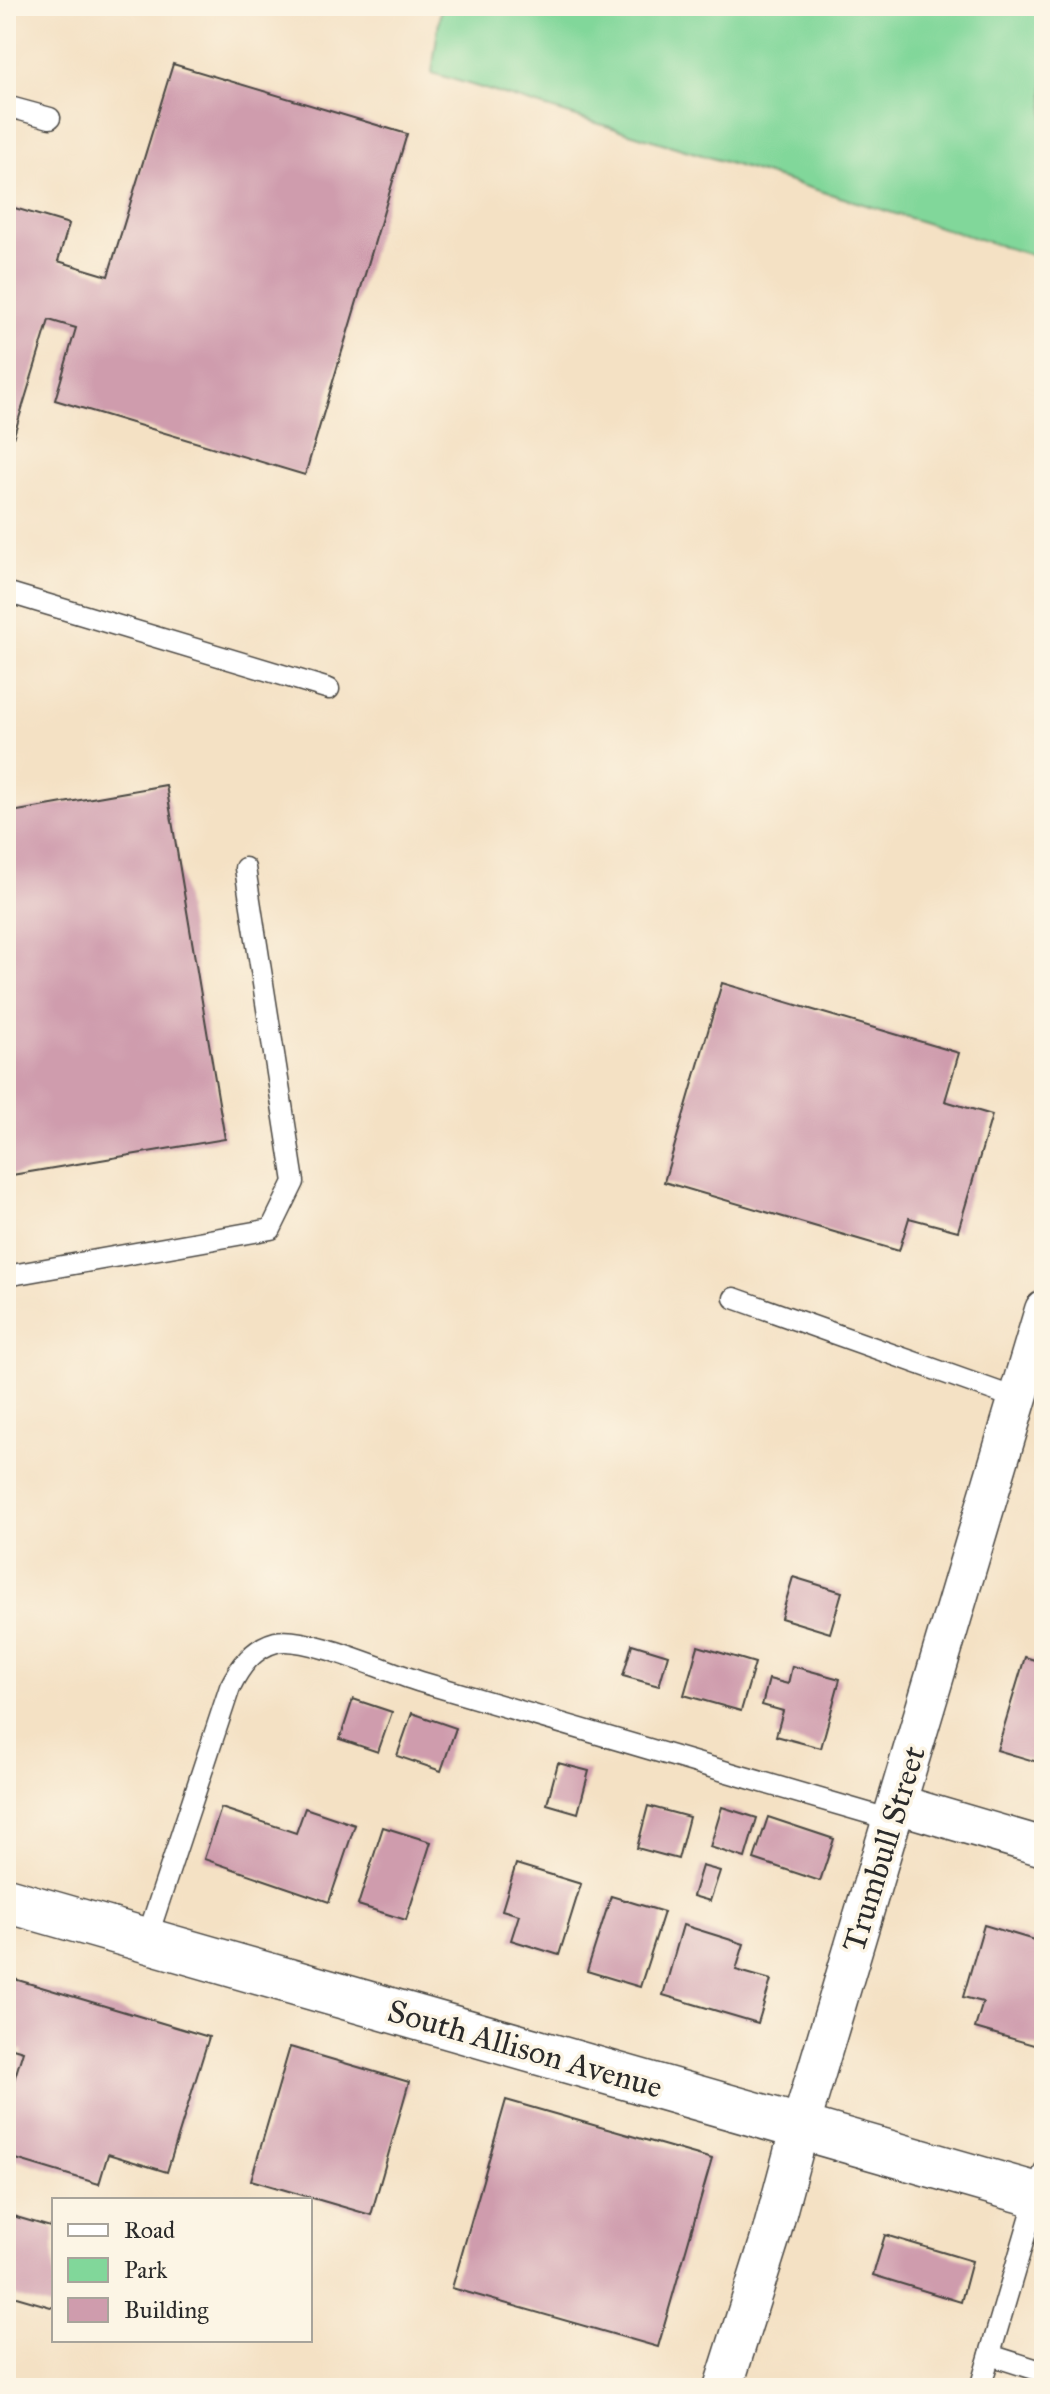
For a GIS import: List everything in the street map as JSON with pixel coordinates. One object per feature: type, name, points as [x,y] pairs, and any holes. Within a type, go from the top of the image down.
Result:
[{"type":"street","name":"Trumbull Street","points":[[723,2388],[770,2239],[800,2127],[1044,1310]]},
{"type":"street","points":[[895,1812],[1044,1847]]},
{"type":"street","name":"South Allison Avenue","points":[[6,1900],[800,2127],[1042,2188]]},
{"type":"lane","points":[[6,106],[50,118]]},
{"type":"lane","points":[[6,592],[329,689]]},
{"type":"lane","points":[[6,1276],[271,1229],[294,1182],[245,868]]},
{"type":"lane","points":[[734,1298],[1018,1399]]},
{"type":"lane","points":[[146,1941],[230,1687],[239,1669],[256,1651],[277,1642],[301,1642],[417,1681],[895,1812]]},
{"type":"lane","points":[[980,2388],[1042,2188]]},
{"type":"lane","points":[[990,2355],[1044,2372]]},
{"type":"green space","points":[[441,6],[1044,6],[1044,259],[432,73]]},
{"type":"building","points":[[173,64],[407,134],[305,475],[55,400],[76,328],[49,320],[6,461],[8,206],[69,224],[58,261],[108,276]]},
{"type":"building","points":[[166,785],[225,1139],[6,1176],[6,813]]},
{"type":"building","points":[[722,983],[959,1053],[945,1101],[992,1115],[958,1231],[909,1218],[899,1251],[664,1182]]},
{"type":"building","points":[[793,1577],[842,1592],[830,1633],[781,1618]]},
{"type":"building","points":[[632,1644],[668,1655],[659,1686],[623,1676]]},
{"type":"building","points":[[698,1646],[755,1663],[741,1711],[684,1695]]},
{"type":"building","points":[[1025,1657],[1044,1663],[1044,1764],[997,1750]]},
{"type":"building","points":[[792,1666],[840,1679],[821,1748],[776,1736],[783,1711],[762,1705],[769,1679],[788,1684]]},
{"type":"building","points":[[353,1699],[392,1712],[378,1752],[340,1739]]},
{"type":"building","points":[[412,1713],[456,1728],[441,1771],[397,1756]]},
{"type":"building","points":[[558,1763],[589,1771],[578,1813],[547,1804]]},
{"type":"building","points":[[648,1806],[689,1817],[678,1859],[637,1848]]},
{"type":"building","points":[[722,1807],[757,1818],[745,1858],[710,1847]]},
{"type":"building","points":[[221,1808],[296,1833],[305,1808],[355,1825],[329,1902],[204,1859]]},
{"type":"building","points":[[768,1817],[834,1839],[820,1881],[754,1859]]},
{"type":"building","points":[[383,1827],[431,1842],[406,1920],[358,1905]]},
{"type":"building","points":[[516,1864],[581,1884],[559,1955],[511,1940],[519,1915],[502,1910]]},
{"type":"building","points":[[702,1866],[720,1871],[710,1901],[693,1896]]},
{"type":"building","points":[[611,1896],[664,1912],[640,1987],[587,1971]]},
{"type":"building","points":[[683,1925],[744,1944],[736,1970],[771,1980],[758,2023],[663,1995]]},
{"type":"building","points":[[984,1925],[1044,1943],[1044,2048],[975,2028],[983,2002],[963,1997]]},
{"type":"building","points":[[11,1978],[209,2037],[167,2172],[108,2154],[99,2184],[6,2156],[6,2106],[23,2051],[6,2046],[6,1995]]},
{"type":"building","points":[[290,2047],[409,2082],[371,2215],[251,2180]]},
{"type":"building","points":[[506,2100],[712,2159],[658,2347],[452,2288]]},
{"type":"building","points":[[6,2214],[52,2227],[52,2307],[6,2294]]},
{"type":"building","points":[[885,2235],[972,2261],[961,2302],[873,2275]]}]
